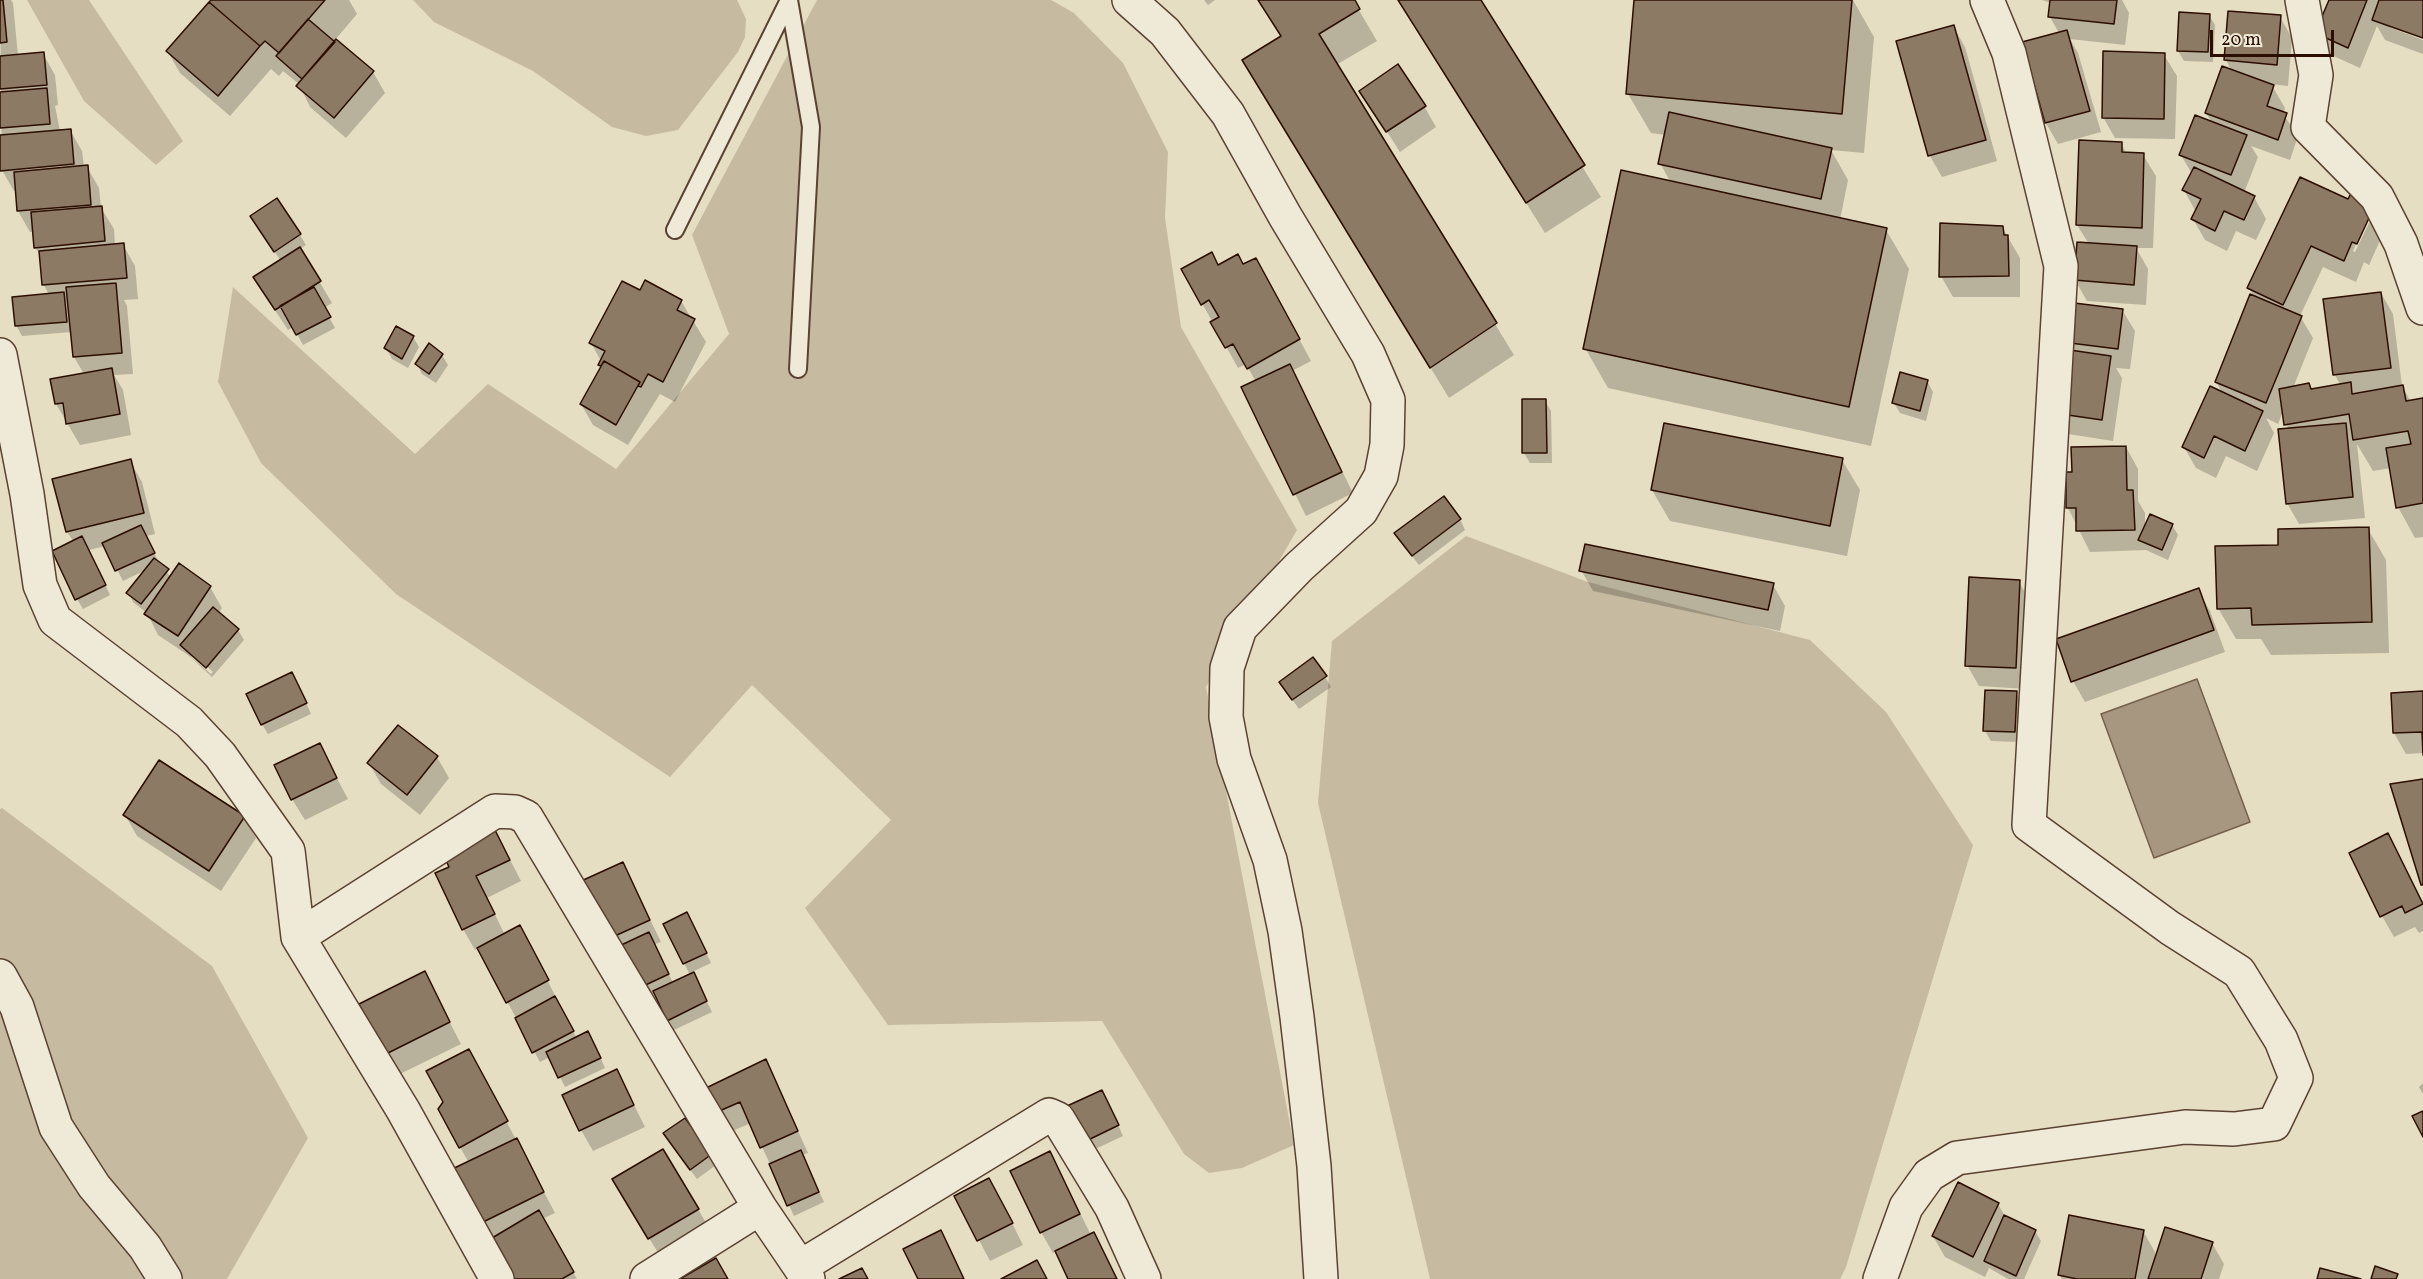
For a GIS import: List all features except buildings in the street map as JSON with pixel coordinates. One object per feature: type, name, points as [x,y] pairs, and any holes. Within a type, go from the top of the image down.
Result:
[{"type":"street","points":[[1129,0],[1165,32],[1228,114],[1285,216],[1368,354],[1388,400],[1387,445],[1381,476],[1366,502],[1240,628],[1227,668],[1226,717],[1234,759],[1270,860],[1285,931],[1312,1155],[1316,1276]]},
{"type":"street","points":[[1880,1279],[1906,1207],[1929,1175],[1958,1158],[2185,1126],[2234,1129],[2274,1124],[2296,1078],[2281,1040],[2239,972],[2170,928],[2030,825],[2061,266],[2009,53],[1987,0]]},
{"type":"street","points":[[2302,0],[2316,75],[2308,127],[2377,196],[2401,244],[2423,309]]},
{"type":"street","points":[[0,355],[27,494],[40,585],[55,620],[189,722],[220,755],[288,851],[298,938],[403,1110],[497,1279]]},
{"type":"street","points":[[298,938],[495,811],[515,812],[526,817],[760,1208],[804,1273],[1049,1115],[1058,1119],[1112,1208],[1144,1279]]},
{"type":"street","points":[[0,976],[17,1007],[56,1126],[94,1186],[145,1247],[165,1279]]},
{"type":"street","points":[[647,1279],[760,1208]]},
{"type":"lane","points":[[675,230],[789,1]]},
{"type":"lane","points":[[789,1],[812,127],[798,369]]},
{"type":"shaded area","points":[[27,0],[89,0],[183,141],[156,165],[84,101]]},
{"type":"shaded area","points":[[413,0],[737,0],[746,19],[745,37],[738,52],[678,130],[646,136],[612,127],[533,71],[434,22]]},
{"type":"shaded area","points":[[817,0],[1051,0],[1074,13],[1123,63],[1168,152],[1165,218],[1181,327],[1297,530],[1206,687],[1294,1145],[1242,1168],[1209,1173],[1184,1154],[1102,1021],[888,1025],[805,908],[891,820],[752,685],[670,777],[396,594],[261,463],[218,382],[233,287],[415,454],[488,384],[616,469],[729,334],[692,235]]},
{"type":"shaded area","points":[[1466,536],[1588,582],[1810,640],[1886,712],[1973,845],[1846,1267],[1840,1279],[1430,1279],[1318,803],[1332,641]]},
{"type":"shaded area","points":[[2197,679],[2250,822],[2154,858],[2101,714]]},
{"type":"shaded area","points":[[2,808],[212,966],[308,1138],[227,1279],[0,1279],[0,809]]}]
